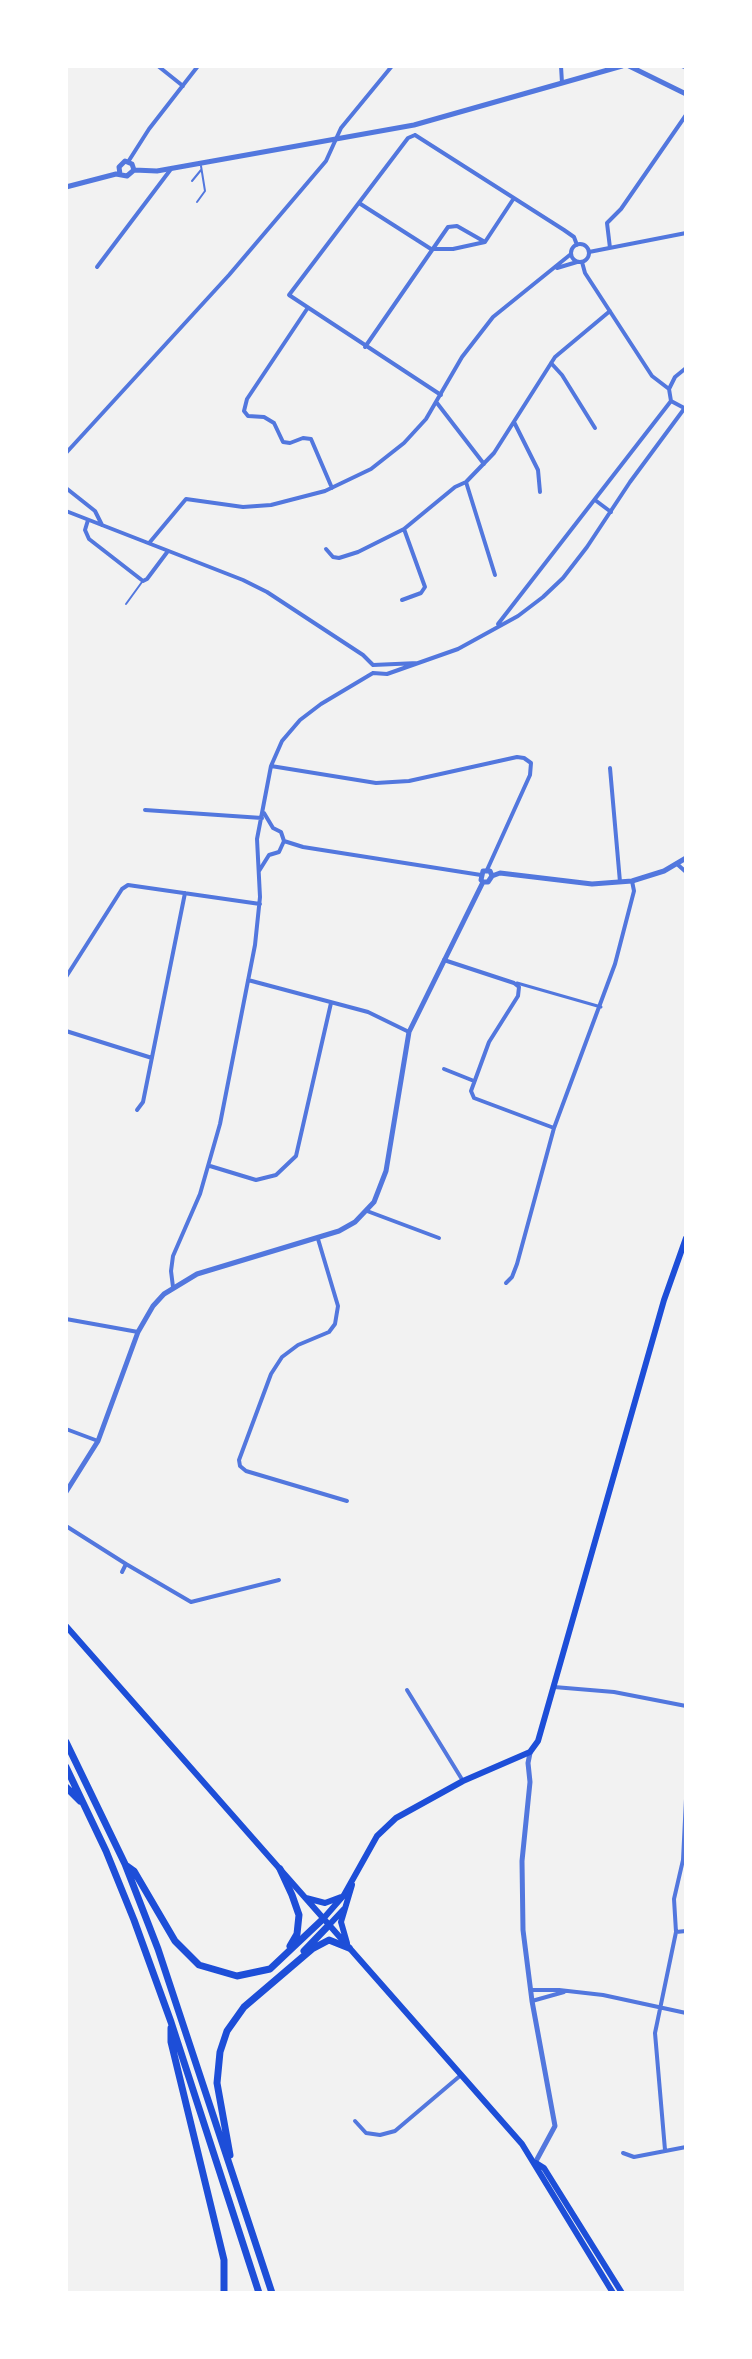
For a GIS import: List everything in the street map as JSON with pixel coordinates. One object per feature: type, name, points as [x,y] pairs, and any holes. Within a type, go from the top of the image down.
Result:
[{"type":"highway","points":[[66,1742],[125,1864],[171,1985],[272,2293]]},
{"type":"highway","points":[[66,1767],[129,1906],[171,2022],[259,2293]]},
{"type":"highway","points":[[66,1787],[84,1805]]},
{"type":"highway","points":[[125,1864],[134,1871],[175,1941],[199,1965],[237,1976],[270,1969],[326,1922]]},
{"type":"highway","points":[[280,1869],[299,1915],[297,1934],[285,1955]]},
{"type":"highway","points":[[283,1973],[326,1922]]},
{"type":"highway","points":[[230,2164],[230,2146],[219,2106],[217,2083],[223,2041],[244,2007],[312,1949],[329,1940],[349,1948]]},
{"type":"highway","points":[[171,2022],[171,2042],[224,2260],[224,2293]]},
{"type":"main road","points":[[326,1922],[377,1836],[396,1818],[463,1781],[530,1752],[538,1741],[664,1300],[686,1238]]},
{"type":"main road","points":[[66,1626],[522,2144],[613,2293]]},
{"type":"main road","points":[[349,1948],[341,1928],[354,1877]]},
{"type":"main road","points":[[303,1898],[325,1903],[344,1895]]},
{"type":"main road","points":[[326,1922],[344,1909]]},
{"type":"main road","points":[[535,2163],[544,2168],[622,2293]]},
{"type":"street","points":[[158,66],[183,86]]},
{"type":"street","points":[[120,174],[120,165],[128,162],[133,151],[198,66]]},
{"type":"street","points":[[66,453],[240,263],[326,161],[334,140],[392,66]]},
{"type":"street","points":[[561,66],[562,83]]},
{"type":"street","points":[[128,162],[134,170],[146,172],[201,166],[414,125],[622,66]]},
{"type":"street","points":[[629,66],[686,94]]},
{"type":"street","points":[[610,248],[607,223],[621,209],[686,115]]},
{"type":"street","points":[[414,125],[415,135]]},
{"type":"street","points":[[415,135],[564,230],[574,237],[577,245]]},
{"type":"street","points":[[415,135],[408,138],[290,291],[290,297],[441,395]]},
{"type":"street","points":[[97,267],[173,167]]},
{"type":"street","points":[[66,187],[120,174],[127,176],[134,170]]},
{"type":"street","points":[[359,203],[431,249],[476,246],[485,242],[514,198]]},
{"type":"street","points":[[365,347],[431,249],[452,226],[485,242]]},
{"type":"street","points":[[589,252],[686,233]]},
{"type":"street","points":[[577,245],[585,246],[589,252]]},
{"type":"street","points":[[150,542],[186,499],[243,507],[271,505],[332,488],[386,459],[419,428],[470,345],[493,317],[554,269],[577,245]]},
{"type":"street","points":[[554,269],[580,262],[588,257],[589,252]]},
{"type":"street","points":[[571,254],[580,262],[652,376],[669,389]]},
{"type":"street","points":[[307,309],[245,403],[244,411],[248,416],[264,417],[274,423],[283,442],[290,443],[307,437],[311,439],[332,488]]},
{"type":"street","points":[[326,549],[333,557],[350,555],[404,529],[455,487],[466,482],[484,464],[514,422],[551,363],[610,311]]},
{"type":"street","points":[[551,363],[595,428]]},
{"type":"street","points":[[496,626],[671,401],[669,389],[675,377],[686,368]]},
{"type":"street","points":[[173,1287],[173,1256],[210,1166],[248,980],[260,904],[257,846],[271,766],[282,741],[300,720],[321,704],[373,673],[382,674],[458,649],[532,606],[563,578],[673,421],[685,409],[671,401]]},
{"type":"street","points":[[437,403],[484,464]]},
{"type":"street","points":[[514,422],[538,470],[540,492]]},
{"type":"street","points":[[466,482],[495,575]]},
{"type":"street","points":[[66,488],[95,511],[102,525]]},
{"type":"street","points":[[595,500],[611,512]]},
{"type":"street","points":[[66,511],[150,542],[267,592],[363,655],[373,665],[373,673]]},
{"type":"street","points":[[88,520],[85,530],[89,539],[143,581],[168,551]]},
{"type":"street","points":[[402,600],[421,593],[425,587],[404,529]]},
{"type":"street","points":[[373,665],[419,663]]},
{"type":"street","points":[[382,674],[383,664]]},
{"type":"street","points":[[66,1492],[98,1441],[138,1332],[153,1306],[173,1287],[197,1274],[318,1239],[355,1222],[367,1211],[380,1191],[409,1032],[487,870],[530,775],[531,763],[517,757],[409,781],[376,783],[271,766]]},
{"type":"street","points":[[610,768],[620,882]]},
{"type":"street","points":[[145,810],[263,816],[281,832],[283,848]]},
{"type":"street","points":[[259,832],[273,828]]},
{"type":"street","points":[[284,841],[491,881],[492,876],[487,870]]},
{"type":"street","points":[[257,846],[274,855],[283,848],[298,845]]},
{"type":"street","points":[[259,873],[269,855]]},
{"type":"street","points":[[492,876],[512,873],[592,884],[632,881],[686,858]]},
{"type":"street","points":[[677,864],[686,872]]},
{"type":"street","points":[[506,1283],[517,1264],[554,1128],[601,1007],[634,891],[632,881]]},
{"type":"street","points":[[66,977],[122,889],[134,885],[260,904]]},
{"type":"street","points":[[137,1110],[143,1102],[185,893]]},
{"type":"street","points":[[444,960],[601,1007]]},
{"type":"street","points":[[248,980],[368,1012],[409,1032]]},
{"type":"street","points":[[514,983],[519,987],[518,996],[489,1042],[471,1091],[474,1098],[554,1128]]},
{"type":"street","points":[[210,1166],[256,1180],[276,1175],[296,1156],[331,1003]]},
{"type":"street","points":[[66,1031],[152,1058]]},
{"type":"street","points":[[444,1069],[474,1081]]},
{"type":"street","points":[[367,1211],[439,1238]]},
{"type":"street","points":[[318,1239],[338,1306],[335,1324],[320,1337],[288,1351],[277,1365],[239,1460],[246,1471],[347,1501]]},
{"type":"street","points":[[66,1319],[138,1332]]},
{"type":"street","points":[[66,1429],[98,1441]]},
{"type":"street","points":[[66,1526],[191,1602],[279,1580]]},
{"type":"street","points":[[122,1572],[126,1564]]},
{"type":"street","points":[[554,1687],[614,1692],[686,1706]]},
{"type":"street","points":[[407,1690],[463,1781]]},
{"type":"street","points":[[530,1752],[521,1875],[523,1930],[554,2129],[535,2163]]},
{"type":"street","points":[[665,2150],[655,2044],[659,2007],[676,1932],[674,1899],[684,1863],[686,1799]]},
{"type":"street","points":[[676,1932],[686,1931]]},
{"type":"street","points":[[531,1990],[603,1995],[686,2013]]},
{"type":"street","points":[[532,2001],[566,1991]]},
{"type":"street","points":[[355,2121],[366,2133],[380,2135],[395,2131],[461,2075]]},
{"type":"street","points":[[623,2153],[634,2157],[686,2147]]},
{"type":"lane","points":[[192,181],[201,166]]},
{"type":"lane","points":[[197,202],[205,191],[201,166]]},
{"type":"lane","points":[[126,604],[143,581]]},
{"type":"railway","points":[[680,66],[686,69]]}]
